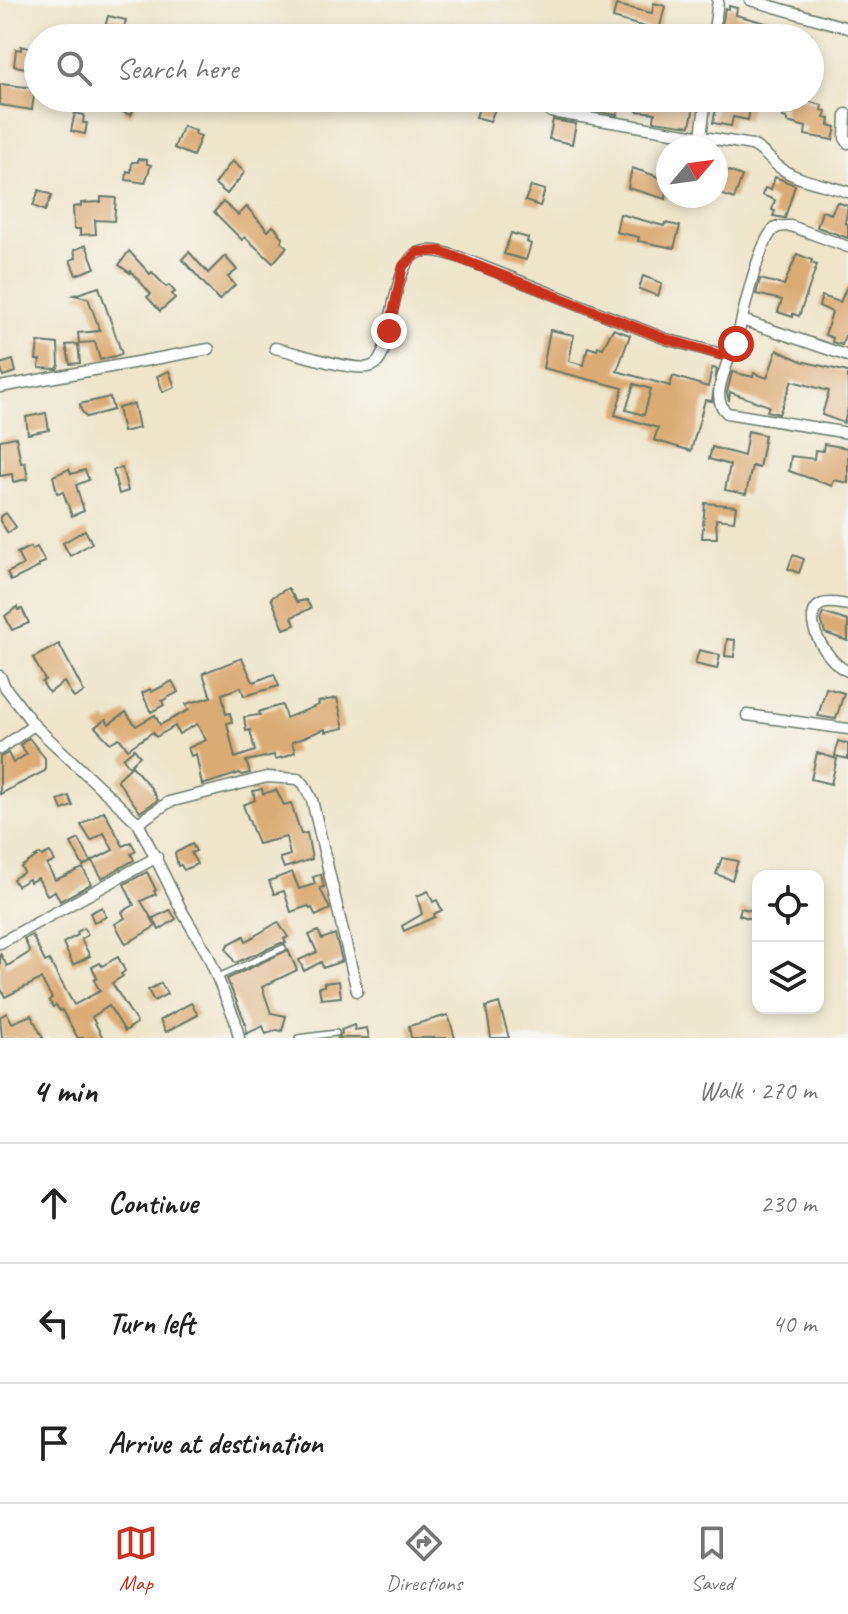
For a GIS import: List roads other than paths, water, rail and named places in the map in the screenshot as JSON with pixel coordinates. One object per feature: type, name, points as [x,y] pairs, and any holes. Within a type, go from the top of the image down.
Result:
[{"type":"street","points":[[715,24],[718,0]]},
{"type":"street","points":[[755,1],[848,28]]},
{"type":"street","points":[[551,112],[701,136],[704,112]]},
{"type":"street","points":[[846,114],[845,138],[848,143]]},
{"type":"street","points":[[728,141],[762,150],[791,174],[848,192]]},
{"type":"street","points":[[848,247],[791,226],[783,225],[773,231],[762,252],[717,398],[719,406],[727,413],[848,433]]},
{"type":"street","points":[[275,348],[343,365],[365,369],[373,367],[384,349],[403,266],[418,252],[428,251],[459,257],[666,339],[721,355],[730,354]]},
{"type":"street","points":[[742,320],[848,356]]},
{"type":"street","points":[[0,387],[209,349]]},
{"type":"street","points":[[848,605],[823,604],[813,617],[814,627],[829,659],[837,667],[848,671]]},
{"type":"street","points":[[0,676],[34,725],[138,823],[218,978],[239,1038]]},
{"type":"street","points":[[747,715],[848,729]]},
{"type":"street","points":[[0,749],[34,725]]},
{"type":"street","points":[[138,823],[169,802],[236,783],[267,777],[298,779],[312,800],[357,991]]},
{"type":"street","points":[[0,943],[157,857]]},
{"type":"lane","points":[[218,978],[283,948]]},
{"type":"lane","points":[[298,1038],[336,1033]]}]
